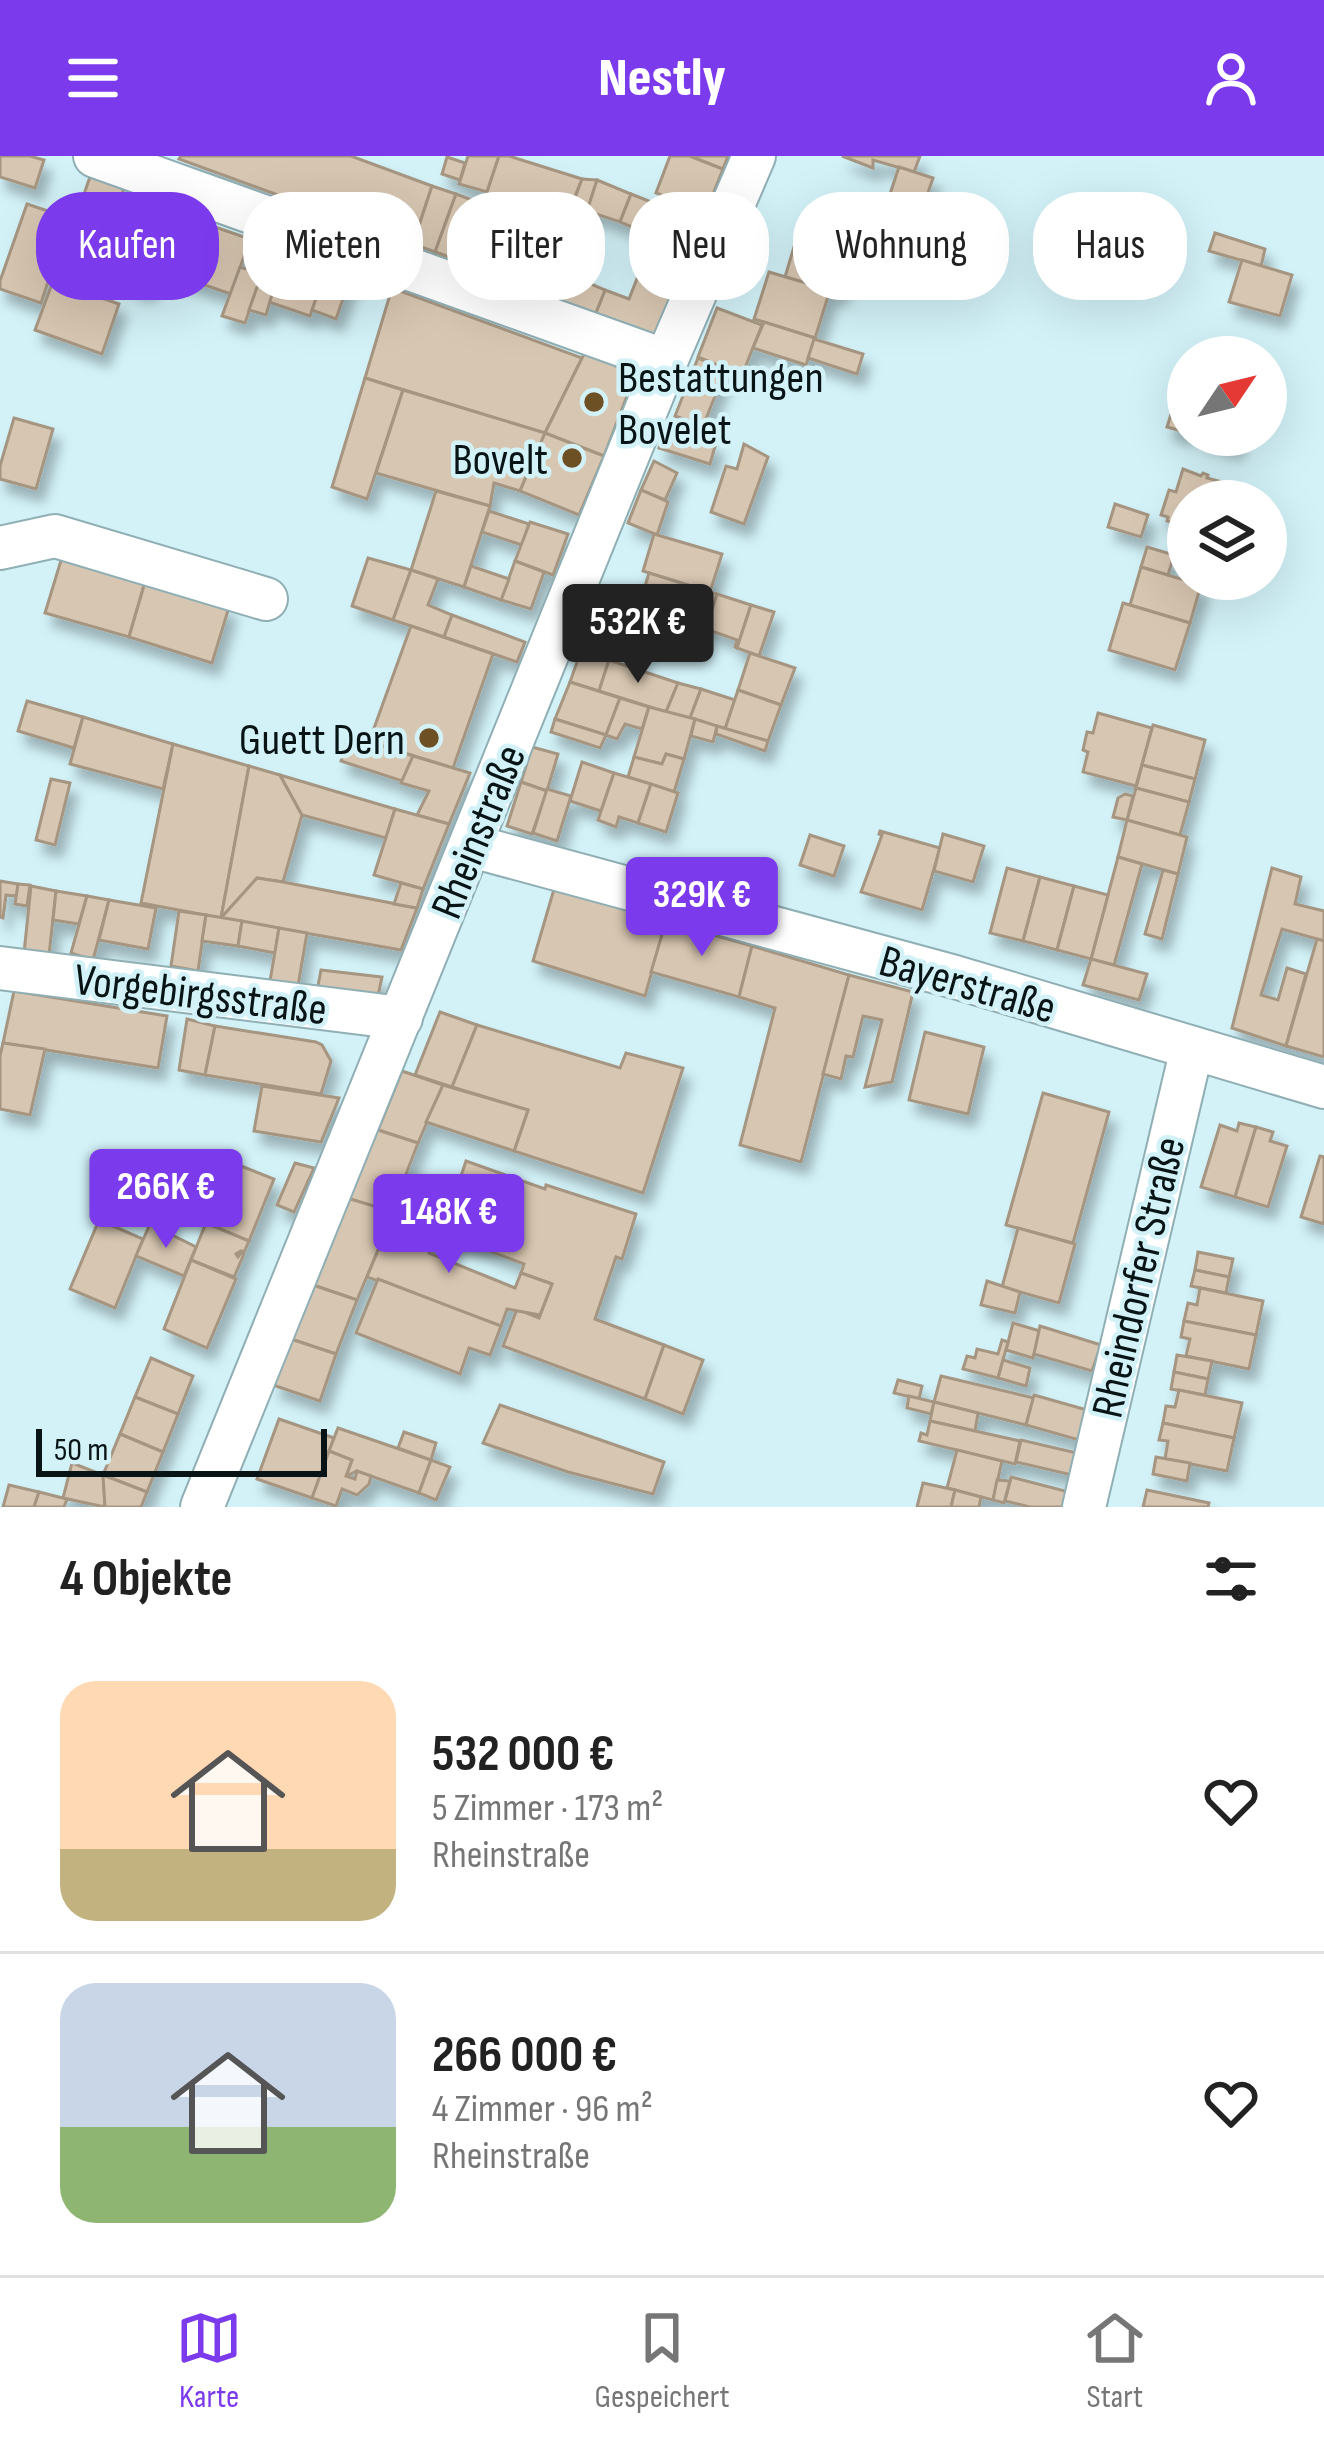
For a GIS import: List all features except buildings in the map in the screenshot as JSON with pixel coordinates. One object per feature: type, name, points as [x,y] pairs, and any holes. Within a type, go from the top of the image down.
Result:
[{"type":"street","points":[[95,156],[666,361]]},
{"type":"street","name":"Rheinstraße","points":[[202,1507],[666,361],[754,156]]},
{"type":"street","points":[[0,548],[55,536],[266,598]]},
{"type":"street","name":"Bayerstraße","points":[[472,846],[955,977],[1324,1087]]},
{"type":"street","name":"Vorgebirgsstraße","points":[[0,968],[401,1018]]},
{"type":"street","name":"Rheindorfer Straße","points":[[1084,1507],[1192,1048]]},
{"type":"place","name":"Bestattungen Bovelet","points":[[594,402]]},
{"type":"place","name":"Bovelt","points":[[572,458]]},
{"type":"place","name":"Guett Dern","points":[[429,738]]}]
